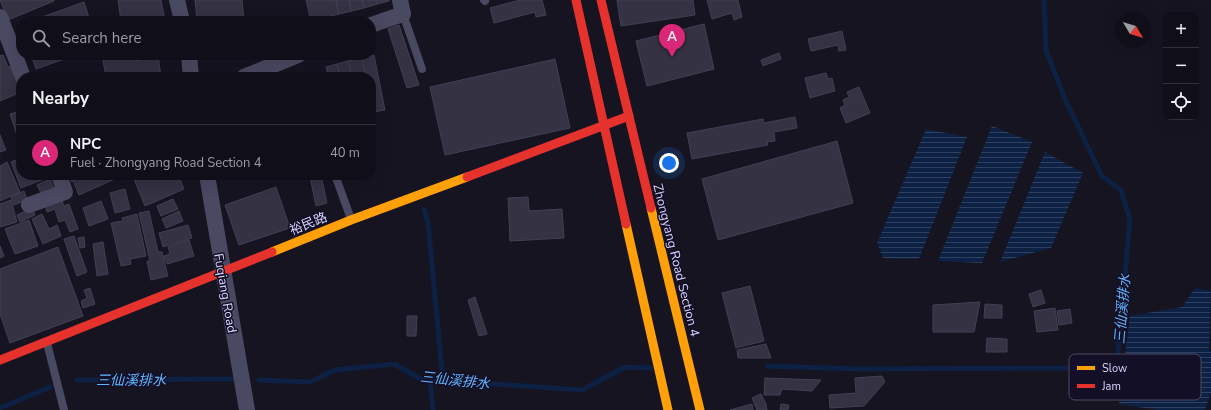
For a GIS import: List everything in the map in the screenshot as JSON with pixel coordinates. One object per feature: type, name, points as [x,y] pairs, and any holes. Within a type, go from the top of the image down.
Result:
[{"type":"street","points":[[178,0],[181,16]]},
{"type":"street","points":[[576,0],[668,410]]},
{"type":"street","name":"Zhongyang Road Section 4","points":[[601,0],[700,410]]},
{"type":"street","points":[[376,22],[401,7]]},
{"type":"street","points":[[0,17],[16,59]]},
{"type":"street","points":[[16,60],[21,72]]},
{"type":"street","points":[[190,60],[191,72]]},
{"type":"street","points":[[256,72],[286,60]]},
{"type":"street","name":"裕民路","points":[[0,360],[351,220],[629,116]]},
{"type":"street","points":[[29,205],[65,192],[61,180]]},
{"type":"street","name":"Fuqiang Road","points":[[208,180],[247,410]]},
{"type":"lane","points":[[401,7],[422,69]]},
{"type":"lane","points":[[337,180],[351,220]]},
{"type":"lane","points":[[46,342],[64,410]]},
{"type":"water","points":[[992,126],[1032,142],[982,263],[938,261]]},
{"type":"water","points":[[926,129],[967,137],[919,259],[883,258],[877,243]]},
{"type":"water","points":[[1045,152],[1083,173],[1051,248],[1000,262]]},
{"type":"water","points":[[1195,288],[1211,291],[1209,349],[1211,351],[1211,393],[1205,410],[1158,410],[1119,404],[1120,400],[1201,400],[1201,354],[1125,354],[1130,316],[1182,307]]},
{"type":"building","points":[[0,0],[54,0],[54,1],[8,20]]},
{"type":"building","points":[[118,0],[161,0],[164,16],[120,16]]},
{"type":"building","points":[[195,0],[242,0],[244,16],[197,16]]},
{"type":"building","points":[[306,0],[336,0],[339,14],[331,16],[310,16]]},
{"type":"building","points":[[336,0],[349,0],[352,11],[339,14]]},
{"type":"building","points":[[349,0],[362,0],[364,8],[352,11]]},
{"type":"building","points":[[362,0],[376,0],[377,4],[364,8]]},
{"type":"building","points":[[376,0],[389,0],[389,1],[377,4]]},
{"type":"building","points":[[520,0],[542,0],[546,15],[536,17],[535,12],[494,23],[490,8]]},
{"type":"building","points":[[617,0],[693,0],[695,15],[621,26]]},
{"type":"building","points":[[707,0],[738,0],[742,17],[734,20],[732,13],[712,19]]},
{"type":"building","points":[[84,2],[88,16],[45,16]]},
{"type":"building","points":[[704,24],[714,69],[647,86],[636,41]]},
{"type":"building","points":[[399,25],[419,85],[407,88],[388,29]]},
{"type":"building","points":[[842,31],[846,50],[839,51],[838,45],[811,51],[808,39]]},
{"type":"building","points":[[779,53],[781,59],[763,66],[761,60]]},
{"type":"building","points":[[3,55],[8,67],[12,66],[16,73],[16,94],[0,101],[0,56]]},
{"type":"building","points":[[555,59],[570,128],[445,155],[430,87]]},
{"type":"building","points":[[33,60],[62,60],[36,69]]},
{"type":"building","points":[[103,60],[159,60],[160,72],[105,72]]},
{"type":"building","points":[[362,60],[375,60],[385,110],[376,112],[376,72],[365,72]]},
{"type":"building","points":[[362,60],[365,72],[351,72],[348,61]]},
{"type":"building","points":[[348,61],[351,72],[339,72],[337,64]]},
{"type":"building","points":[[337,64],[339,72],[328,72],[326,67]]},
{"type":"building","points":[[826,73],[828,79],[832,78],[835,91],[810,98],[805,78]]},
{"type":"building","points":[[859,87],[870,113],[846,123],[840,108],[845,105],[843,100],[849,97],[847,92]]},
{"type":"building","points":[[16,112],[16,132],[10,114]]},
{"type":"building","points":[[795,117],[797,128],[774,132],[775,141],[767,142],[768,145],[692,159],[687,133],[763,119],[764,123]]},
{"type":"building","points":[[0,135],[6,150],[0,152]]},
{"type":"building","points":[[837,141],[853,203],[718,240],[702,179]]},
{"type":"building","points":[[16,160],[16,175],[11,162]]},
{"type":"building","points":[[7,162],[20,192],[0,201],[0,166]]},
{"type":"building","points":[[18,180],[42,180],[21,188]]},
{"type":"building","points":[[50,180],[54,189],[42,195],[37,185]]},
{"type":"building","points":[[81,180],[113,180],[79,195],[74,183]]},
{"type":"building","points":[[134,180],[180,180],[184,189],[145,206]]},
{"type":"building","points":[[311,180],[322,180],[327,203],[316,206]]},
{"type":"building","points":[[276,187],[290,228],[239,245],[225,205]]},
{"type":"building","points":[[125,189],[130,209],[115,213],[110,193]]},
{"type":"building","points":[[24,191],[27,200],[14,205],[11,197]]},
{"type":"building","points":[[528,197],[529,211],[562,209],[564,238],[510,241],[508,198]]},
{"type":"building","points":[[61,199],[64,206],[69,204],[78,229],[70,232],[65,220],[59,222],[55,209],[47,212],[45,205]]},
{"type":"building","points":[[173,199],[178,209],[161,216],[157,206]]},
{"type":"building","points":[[11,200],[17,222],[0,227],[0,204]]},
{"type":"building","points":[[101,201],[108,219],[89,226],[83,208]]},
{"type":"building","points":[[32,208],[35,215],[20,222],[17,215]]},
{"type":"building","points":[[149,211],[158,252],[162,252],[168,276],[151,280],[147,261],[150,261],[139,213]]},
{"type":"building","points":[[179,211],[183,221],[166,228],[162,219]]},
{"type":"building","points":[[42,214],[49,229],[57,225],[61,236],[43,244],[32,219]]},
{"type":"building","points":[[137,214],[146,256],[130,259],[131,264],[121,266],[111,223],[123,221],[122,218]]},
{"type":"building","points":[[29,220],[38,246],[15,254],[5,229]]},
{"type":"building","points":[[188,225],[192,238],[163,247],[159,233]]},
{"type":"building","points":[[74,236],[87,272],[77,276],[64,239]]},
{"type":"building","points":[[84,237],[85,247],[80,248],[78,238]]},
{"type":"building","points":[[189,240],[194,256],[167,264],[164,256],[170,254],[168,247]]},
{"type":"building","points":[[103,242],[108,274],[97,276],[93,244]]},
{"type":"building","points":[[0,246],[4,256],[0,258]]},
{"type":"building","points":[[58,247],[83,316],[10,343],[0,314],[0,269]]},
{"type":"building","points":[[750,286],[764,341],[736,348],[722,293]]},
{"type":"building","points":[[90,288],[95,304],[83,308],[81,301],[87,298],[84,290]]},
{"type":"building","points":[[1041,290],[1045,303],[1033,307],[1029,294]]},
{"type":"building","points":[[475,297],[487,334],[479,336],[468,300]]},
{"type":"building","points":[[980,302],[974,332],[933,332],[933,305]]},
{"type":"building","points":[[985,304],[1002,305],[1002,318],[984,318]]},
{"type":"building","points":[[1055,308],[1058,330],[1037,332],[1034,311]]},
{"type":"building","points":[[1070,309],[1072,323],[1059,325],[1057,311]]},
{"type":"building","points":[[407,316],[417,316],[416,336],[407,336]]},
{"type":"building","points":[[987,338],[1007,339],[1007,352],[986,352]]},
{"type":"building","points":[[766,344],[771,358],[738,358],[737,350]]},
{"type":"building","points":[[882,376],[885,382],[864,406],[830,408],[829,395],[856,393],[855,378]]},
{"type":"building","points":[[765,378],[821,380],[812,391],[782,389],[780,395],[764,395]]},
{"type":"building","points":[[761,394],[767,410],[757,410],[752,398]]},
{"type":"building","points":[[752,404],[753,410],[730,410]]},
{"type":"building","points":[[781,404],[789,405],[788,410],[780,410]]},
{"type":"waterway","name":"三仙溪排水","points":[[1044,0],[1046,50],[1065,99],[1102,176],[1121,190],[1130,220],[1118,354]]},
{"type":"waterway","points":[[424,210],[428,222],[443,381]]},
{"type":"waterway","name":"三仙溪排水","points":[[259,380],[310,382],[335,370],[394,364],[421,379],[582,390],[625,367],[651,368]]},
{"type":"waterway","name":"三仙溪排水","points":[[768,366],[857,369],[1069,368]]},
{"type":"waterway","name":"三仙溪排水","points":[[77,380],[233,379]]},
{"type":"waterway","points":[[430,380],[433,410]]},
{"type":"waterway","name":"三仙溪排水","points":[[0,408],[50,387]]},
{"type":"traffic: slow","points":[[272,252],[351,220],[467,177]]},
{"type":"traffic: slow","points":[[651,208],[700,410]]},
{"type":"traffic: slow","points":[[626,224],[668,410]]},
{"type":"traffic: jam","points":[[576,0],[626,224]]},
{"type":"traffic: jam","points":[[601,0],[651,208]]},
{"type":"traffic: jam","points":[[467,177],[629,116]]},
{"type":"traffic: jam","points":[[0,360],[272,252]]},
{"type":"place","name":"NPC","points":[[672,57]]}]
